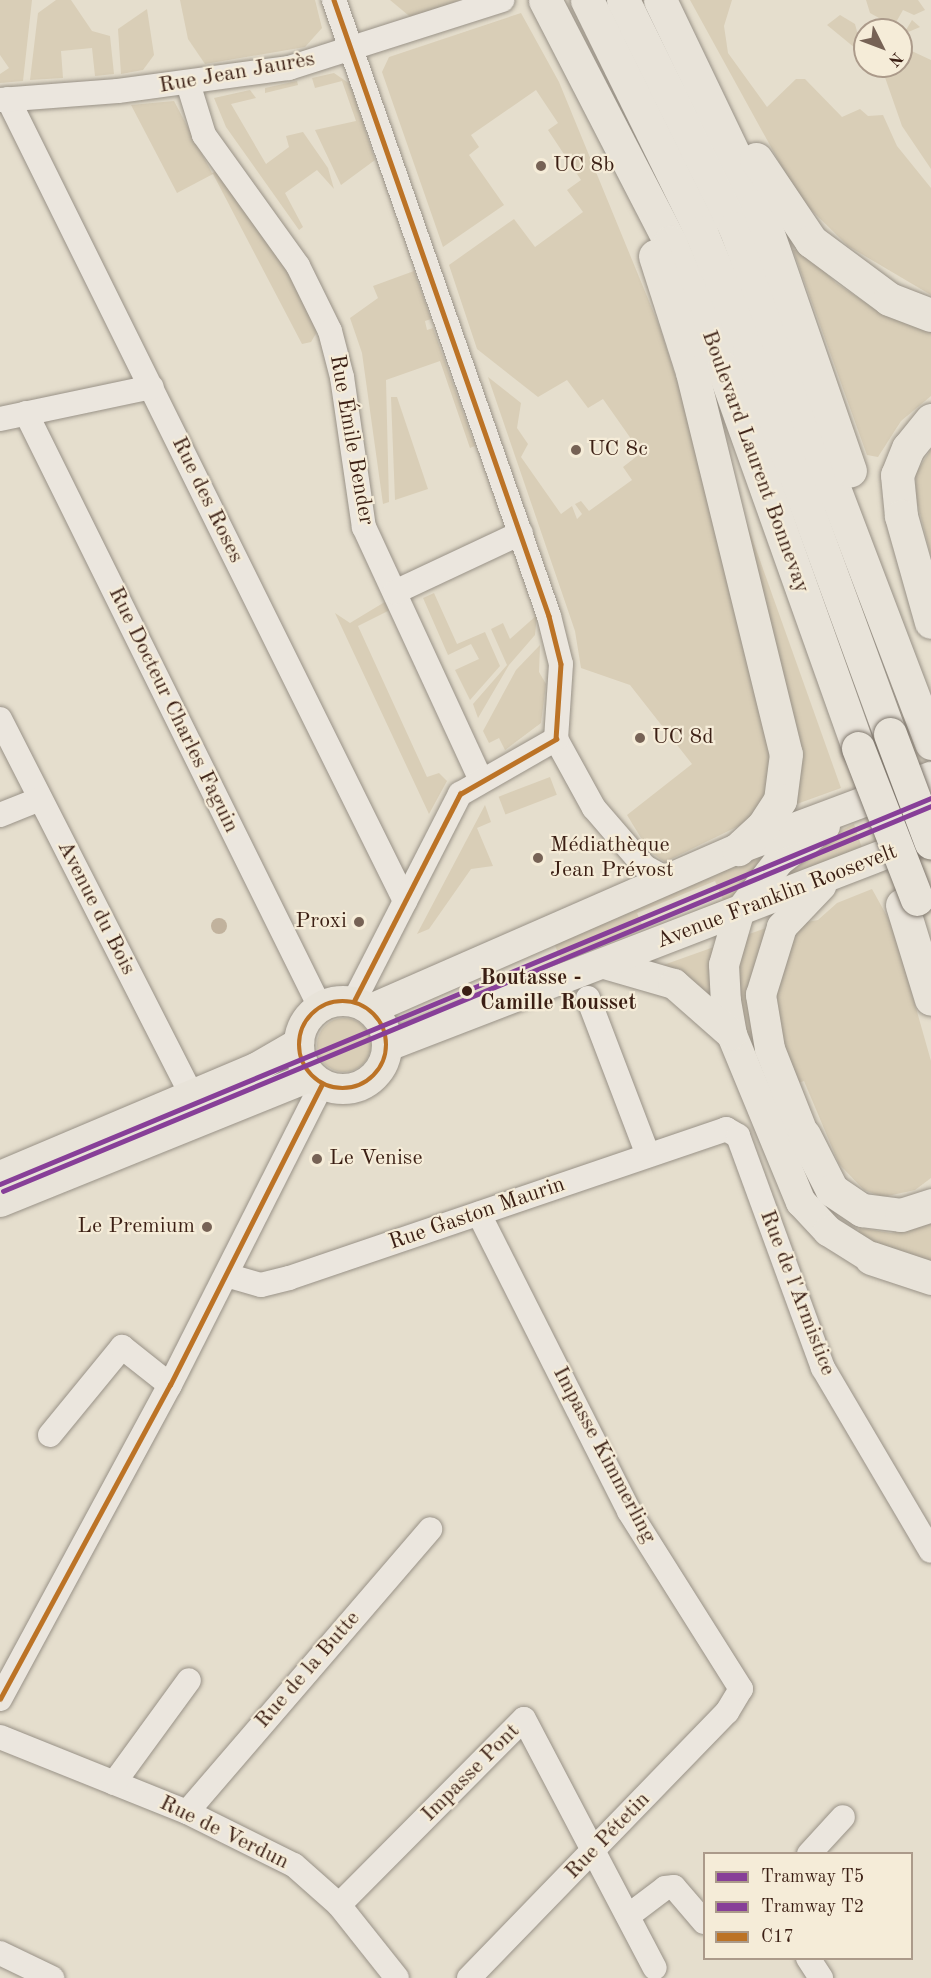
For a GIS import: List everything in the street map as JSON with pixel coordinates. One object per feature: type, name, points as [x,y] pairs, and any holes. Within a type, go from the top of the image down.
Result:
[{"type":"highway","name":"Boulevard Laurent Bonnevay","points":[[545,0],[670,242],[723,368],[886,823],[909,902]]},
{"type":"highway","points":[[587,0],[696,221],[741,328],[931,843]]},
{"type":"highway","points":[[622,0],[735,228],[927,732]]},
{"type":"highway","points":[[660,0],[758,205],[805,331],[848,462],[879,603]]},
{"type":"highway","points":[[675,0],[765,178],[811,240],[889,299],[931,315]]},
{"type":"highway","points":[[602,108],[622,181],[655,254],[692,372],[786,754],[780,800],[763,826],[738,849]]},
{"type":"highway","points":[[931,420],[908,448],[897,475],[901,516],[931,622]]},
{"type":"highway","points":[[909,902],[931,938]]},
{"type":"highway","points":[[909,902],[931,999]]},
{"type":"highway","points":[[804,1135],[832,1190],[862,1210],[902,1215],[931,1205]]},
{"type":"highway","points":[[871,1258],[931,1278]]},
{"type":"main road","points":[[871,1258],[828,1231],[801,1202],[732,1035],[724,965],[739,913],[779,861],[850,810],[931,777]]},
{"type":"main road","points":[[317,1080],[299,1043],[305,1022],[320,1006],[362,1005],[405,995],[738,849],[829,812],[850,810]]},
{"type":"main road","name":"Avenue Franklin Roosevelt","points":[[388,1046],[739,913],[931,836]]},
{"type":"main road","points":[[804,1135],[770,1049],[761,995],[782,927],[828,878]]},
{"type":"main road","points":[[605,964],[674,984],[732,1035]]},
{"type":"main road","points":[[0,1202],[317,1080],[344,1089],[365,1083],[385,1061],[388,1046],[383,1024],[362,1005]]},
{"type":"main road","points":[[0,1176],[192,1096],[299,1043]]},
{"type":"street","points":[[334,0],[521,532],[559,648],[556,739],[594,808],[645,867],[667,879]]},
{"type":"street","name":"Rue Jean Jaurès","points":[[4,100],[188,83],[289,68],[502,0]]},
{"type":"street","name":"Rue Émile Bender","points":[[188,83],[204,135],[298,266],[330,331],[342,377],[364,527],[480,778]]},
{"type":"street","name":"Rue des Roses","points":[[4,100],[152,387],[405,901]]},
{"type":"street","points":[[0,418],[152,387]]},
{"type":"street","name":"Rue Docteur Charles Faguin","points":[[26,413],[320,1006]]},
{"type":"street","points":[[395,592],[521,532]]},
{"type":"street","name":"Avenue du Bois","points":[[0,719],[192,1096]]},
{"type":"street","points":[[362,1005],[373,965],[460,794],[480,778],[556,739]]},
{"type":"street","points":[[0,815],[40,799]]},
{"type":"street","points":[[373,965],[378,983],[405,995]]},
{"type":"street","points":[[588,998],[648,1155]]},
{"type":"street","points":[[0,1699],[170,1385],[226,1275],[317,1080]]},
{"type":"street","name":"Rue Gaston Maurin","points":[[226,1275],[271,1282],[479,1214],[726,1129]]},
{"type":"street","name":"Rue de l'Armistice","points":[[726,1129],[738,1136],[823,1368],[931,1551]]},
{"type":"street","name":"Impasse Kimmerling","points":[[479,1214],[629,1511],[741,1689]]},
{"type":"street","points":[[871,1258],[931,1293]]},
{"type":"street","points":[[50,1435],[122,1347],[170,1385]]},
{"type":"street","name":"Rue de la Butte","points":[[187,1812],[430,1529]]},
{"type":"street","points":[[114,1783],[189,1680]]},
{"type":"street","name":"Rue Pétetin","points":[[469,1978],[727,1712],[741,1689]]},
{"type":"street","name":"Impasse Pont","points":[[339,1905],[524,1719],[655,1968]]},
{"type":"street","name":"Rue de Verdun","points":[[0,1737],[187,1812],[294,1865],[339,1905],[397,1978]]},
{"type":"street","points":[[811,1852],[843,1817]]},
{"type":"street","points":[[628,1916],[665,1888],[674,1887],[703,1920]]},
{"type":"street","points":[[0,1953],[52,1978]]},
{"type":"street","points":[[809,1960],[821,1978]]},
{"type":"shaded area","points":[[0,0],[32,0],[23,81],[0,83],[0,74],[9,68],[0,55]]},
{"type":"shaded area","points":[[56,0],[71,0],[92,31],[110,36],[114,74],[95,76],[92,48],[61,51],[63,78],[30,80],[38,13]]},
{"type":"shaded area","points":[[180,0],[315,0],[322,28],[305,47],[205,64],[188,39]]},
{"type":"shaded area","points":[[390,0],[459,0],[414,20]]},
{"type":"shaded area","points":[[690,0],[732,0],[724,26],[728,53],[767,107],[796,79],[805,79],[842,117],[860,109],[868,116],[883,115],[897,146],[931,188],[931,295],[848,246],[799,198]]},
{"type":"shaded area","points":[[866,0],[918,0],[925,10],[914,15],[903,10],[898,18],[879,18],[870,13]]},
{"type":"shaded area","points":[[147,9],[154,55],[143,70],[121,74],[118,29]]},
{"type":"shaded area","points":[[521,13],[559,82],[660,328],[694,434],[780,761],[759,816],[665,862],[649,851],[627,815],[692,764],[630,685],[581,668],[575,631],[488,377],[521,403],[517,428],[528,444],[521,457],[561,514],[572,506],[577,519],[582,514],[575,504],[581,501],[589,511],[632,480],[623,467],[641,453],[603,399],[588,408],[567,380],[538,397],[477,349],[449,265],[514,219],[535,247],[583,212],[567,190],[581,180],[548,130],[558,123],[536,90],[471,135],[479,147],[469,155],[504,205],[443,247],[382,72],[389,57]]},
{"type":"shaded area","points":[[840,15],[853,23],[853,46],[827,25]]},
{"type":"shaded area","points":[[913,21],[920,27],[913,30]]},
{"type":"shaded area","points":[[913,52],[931,60],[931,169],[902,126],[885,78],[913,78]]},
{"type":"shaded area","points":[[334,73],[350,84],[375,160],[341,185],[315,130],[356,121],[342,81],[315,88],[312,78]]},
{"type":"shaded area","points":[[297,81],[298,85],[265,93],[265,88]]},
{"type":"shaded area","points":[[250,90],[256,98],[231,104],[266,164],[289,147],[286,136],[303,132],[328,168],[334,189],[317,170],[285,193],[303,227],[299,230],[226,127],[214,98]]},
{"type":"shaded area","points":[[174,101],[212,173],[217,171],[291,275],[318,330],[311,342],[302,344],[213,174],[177,193],[131,105]]},
{"type":"shaded area","points":[[793,250],[803,250],[836,283],[883,314],[931,332],[931,396],[901,421],[878,457],[867,455]]},
{"type":"shaded area","points":[[414,271],[431,319],[425,321],[427,330],[433,328],[475,446],[470,448],[440,361],[386,380],[389,502],[383,504],[362,353],[350,318],[378,298],[373,286]]},
{"type":"shaded area","points":[[391,397],[397,397],[428,489],[395,500]]},
{"type":"shaded area","points":[[931,449],[931,556],[915,494],[916,473]]},
{"type":"shaded area","points":[[730,476],[841,788],[783,809]]},
{"type":"shaded area","points":[[434,593],[457,644],[485,632],[500,666],[470,700],[455,670],[479,659],[471,644],[448,655],[423,598]]},
{"type":"shaded area","points":[[388,600],[390,610],[358,626],[427,777],[439,773],[447,781],[429,814],[335,613],[350,623]]},
{"type":"shaded area","points":[[537,615],[535,635],[509,665],[478,718],[473,704],[507,665],[491,629],[503,623],[510,639]]},
{"type":"shaded area","points":[[540,645],[539,672],[546,684],[541,723],[505,750],[499,738],[489,743],[483,731],[516,670]]},
{"type":"shaded area","points":[[550,777],[557,795],[505,814],[499,797]]},
{"type":"shaded area","points":[[485,805],[491,822],[477,828],[493,866],[471,869],[429,929],[417,934]]},
{"type":"shaded area","points":[[854,824],[862,848],[775,883],[819,841]]},
{"type":"shaded area","points":[[795,831],[727,910],[708,916],[705,907],[723,900],[715,881],[637,913],[644,929],[562,962],[553,941]]},
{"type":"shaded area","points":[[872,889],[893,927],[931,1061],[931,1178],[915,1190],[883,1197],[864,1190],[839,1164],[804,1081],[795,1084],[771,1002],[797,924],[818,920],[837,903]]},
{"type":"shaded area","points":[[219,918],[225,920],[227,926],[225,932],[219,934],[213,932],[211,926],[213,920]]},
{"type":"shaded area","points":[[769,927],[770,1096],[735,1005],[738,938]]},
{"type":"shaded area","points":[[714,947],[714,1002],[655,968]]},
{"type":"shaded area","points":[[339,1018],[349,1018],[359,1022],[367,1030],[371,1045],[367,1060],[359,1068],[349,1072],[339,1072],[329,1068],[321,1060],[317,1050],[317,1040],[321,1030],[329,1022]]},
{"type":"shaded area","points":[[931,1223],[931,1271],[855,1238],[860,1228],[891,1233]]},
{"type":"tram line","name":"T5","points":[[0,1184],[931,798]]},
{"type":"tram line","name":"T2","points":[[3,1191],[931,806]]},
{"type":"transit line","name":"C17","points":[[334,0],[549,616],[561,664],[556,739]]},
{"type":"transit line","name":"C17","points":[[354,1001],[460,794],[556,739]]},
{"type":"transit line","name":"C17","points":[[343,1001],[368,1008],[380,1020],[387,1045],[380,1070],[368,1082],[343,1089],[318,1082],[306,1070],[299,1045],[306,1020],[318,1008],[343,1001]]},
{"type":"transit line","name":"C17","points":[[0,1699],[170,1385],[322,1084]]},
{"type":"place","name":"UC 8b","points":[[541,166]]},
{"type":"place","name":"UC 8c","points":[[576,450]]},
{"type":"place","name":"UC 8d","points":[[640,738]]},
{"type":"place","name":"Médiathèque Jean Prévost","points":[[538,858]]},
{"type":"place","name":"Proxi","points":[[359,922]]},
{"type":"place","name":"Boutasse - Camille Rousset","points":[[467,991]]},
{"type":"place","name":"Le Venise","points":[[317,1159]]},
{"type":"place","name":"Le Premium","points":[[207,1227]]}]
